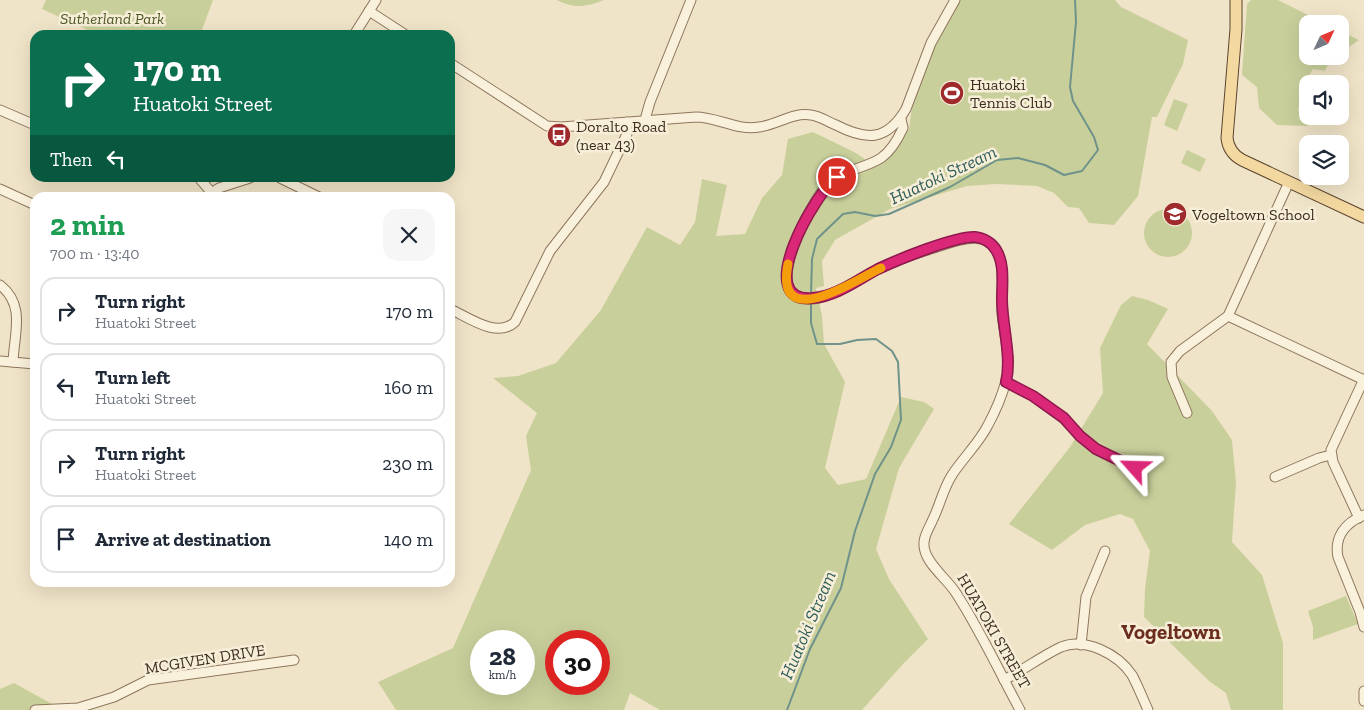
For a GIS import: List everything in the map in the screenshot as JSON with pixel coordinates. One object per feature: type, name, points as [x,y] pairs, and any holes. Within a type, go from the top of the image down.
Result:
[{"type":"main road","points":[[1236,0],[1236,28],[1227,138],[1228,145],[1233,154],[1364,216]]},
{"type":"street","points":[[357,30],[376,0]]},
{"type":"street","points":[[646,121],[650,102],[692,0]]},
{"type":"street","name":"HUATOKI STREET","points":[[955,0],[938,29],[906,109],[900,119],[903,128],[887,153],[873,162],[847,171],[830,182],[823,190],[793,247],[786,279],[790,291],[796,297],[802,299],[824,297],[887,265],[942,245],[975,237],[988,241],[996,250],[1001,262],[1002,316],[1007,360],[1006,382],[988,426],[946,485],[924,542],[925,553],[957,594],[1020,710]]},
{"type":"street","points":[[369,11],[398,30]]},
{"type":"street","points":[[455,66],[547,126],[561,127],[707,117],[739,126],[759,128],[793,116],[812,115],[856,135],[873,137],[885,133],[900,119]]},
{"type":"street","points":[[0,110],[30,124]]},
{"type":"street","points":[[455,310],[492,329],[504,329],[515,322],[550,251],[604,182],[627,134],[626,122]]},
{"type":"street","points":[[215,192],[240,182]]},
{"type":"street","points":[[288,182],[309,192]]},
{"type":"street","points":[[1187,413],[1172,377],[1172,362],[1180,352],[1228,316],[1289,182]]},
{"type":"street","points":[[0,189],[30,203]]},
{"type":"street","points":[[0,285],[11,296],[17,311],[12,362]]},
{"type":"street","points":[[1228,316],[1364,380],[1335,441],[1331,455],[1361,516],[1344,528],[1337,541],[1336,549],[1362,611],[1364,628]]},
{"type":"street","points":[[0,361],[30,364]]},
{"type":"street","points":[[1006,382],[1033,396],[1064,418],[1080,436],[1096,449],[1142,471]]},
{"type":"street","points":[[1275,477],[1319,458],[1331,455]]},
{"type":"street","points":[[1081,645],[1086,597],[1105,551]]},
{"type":"street","points":[[1004,680],[1063,646],[1081,645],[1094,647],[1112,655],[1131,674],[1148,710]]},
{"type":"street","name":"MCGIVEN DRIVE","points":[[35,710],[78,708],[114,696],[148,680],[294,660]]},
{"type":"street","points":[[1364,691],[1364,702]]},
{"type":"green space","name":"Sutherland Park","points":[[46,0],[213,0],[202,30],[88,30],[42,9]]},
{"type":"green space","points":[[557,0],[604,0],[575,6]]},
{"type":"green space","points":[[960,0],[1115,0],[1121,7],[1188,40],[1183,64],[1157,117],[1152,117],[1138,196],[1114,225],[1089,223],[1079,208],[1068,207],[1054,193],[1037,186],[996,184],[967,186],[890,209],[835,240],[822,261],[824,286],[816,288],[822,316],[824,344],[845,382],[825,468],[838,485],[866,479],[901,397],[924,402],[934,409],[899,468],[876,549],[889,579],[928,639],[862,710],[660,710],[630,693],[624,710],[396,710],[378,682],[453,648],[531,470],[526,436],[537,413],[493,378],[518,376],[556,363],[601,310],[647,227],[680,245],[695,222],[702,179],[727,185],[716,236],[745,234],[762,198],[782,175],[788,139],[813,132],[856,153],[872,164],[881,164],[898,147],[909,129],[914,93],[937,38]]},
{"type":"green space","points":[[1251,0],[1278,0],[1308,15],[1299,15],[1299,65],[1328,65],[1325,71],[1313,69],[1309,75],[1299,75],[1299,125],[1308,126],[1277,125],[1259,108],[1257,87],[1242,75],[1247,4]]},
{"type":"green space","points":[[1349,35],[1359,40],[1349,47]]},
{"type":"green space","points":[[1174,99],[1188,104],[1177,131],[1164,125]]},
{"type":"green space","points":[[1187,150],[1206,159],[1200,172],[1181,163]]},
{"type":"green space","points":[[1168,209],[1177,211],[1185,216],[1190,224],[1192,233],[1190,242],[1185,250],[1177,255],[1168,257],[1159,255],[1151,250],[1146,242],[1144,233],[1146,224],[1151,216],[1159,211]]},
{"type":"green space","points":[[1132,296],[1148,300],[1168,309],[1147,344],[1212,411],[1232,440],[1236,482],[1232,542],[1262,575],[1283,643],[1283,710],[1231,710],[1226,693],[1209,681],[1144,617],[1145,589],[1150,551],[1133,519],[1120,514],[1085,525],[1052,550],[1009,524],[1070,447],[1103,393],[1100,348],[1121,305]]},
{"type":"green space","points":[[1346,596],[1358,624],[1313,640],[1313,627],[1308,611]]},
{"type":"green space","points":[[14,683],[63,710],[0,710],[0,689]]},
{"type":"waterway","name":"Huatoki Stream","points":[[811,295],[812,259],[817,239],[843,214],[855,212],[875,216],[889,214],[950,187],[997,160],[1018,158],[1045,165],[1064,175],[1082,171],[1098,150],[1094,137],[1073,101],[1070,87],[1076,22],[1075,0]]},
{"type":"waterway","name":"Huatoki Stream","points":[[787,710],[810,649],[841,588],[855,531],[875,474],[891,447],[901,420],[898,362],[892,351],[876,339],[857,340],[840,344],[817,344],[811,323],[811,303]]},
{"type":"slow traffic","points":[[788,264],[787,285],[792,294],[802,299],[824,297],[881,268]]},
{"type":"place","name":"Huatoki Tennis Club","points":[[952,93]]},
{"type":"place","name":"Doralto Road (near 43)","points":[[559,135]]},
{"type":"place","name":"Vogeltown School","points":[[1175,214]]},
{"type":"district","name":"Vogeltown","points":[[1171,631]]},
{"type":"route","points":[[837,177],[823,190],[800,230],[793,247],[786,279],[792,294],[802,299],[824,297],[887,265],[929,249],[975,237],[988,241],[996,250],[1001,262],[1002,316],[1007,360],[1006,382],[1033,396],[1064,418],[1080,436],[1096,449],[1135,468]]}]
